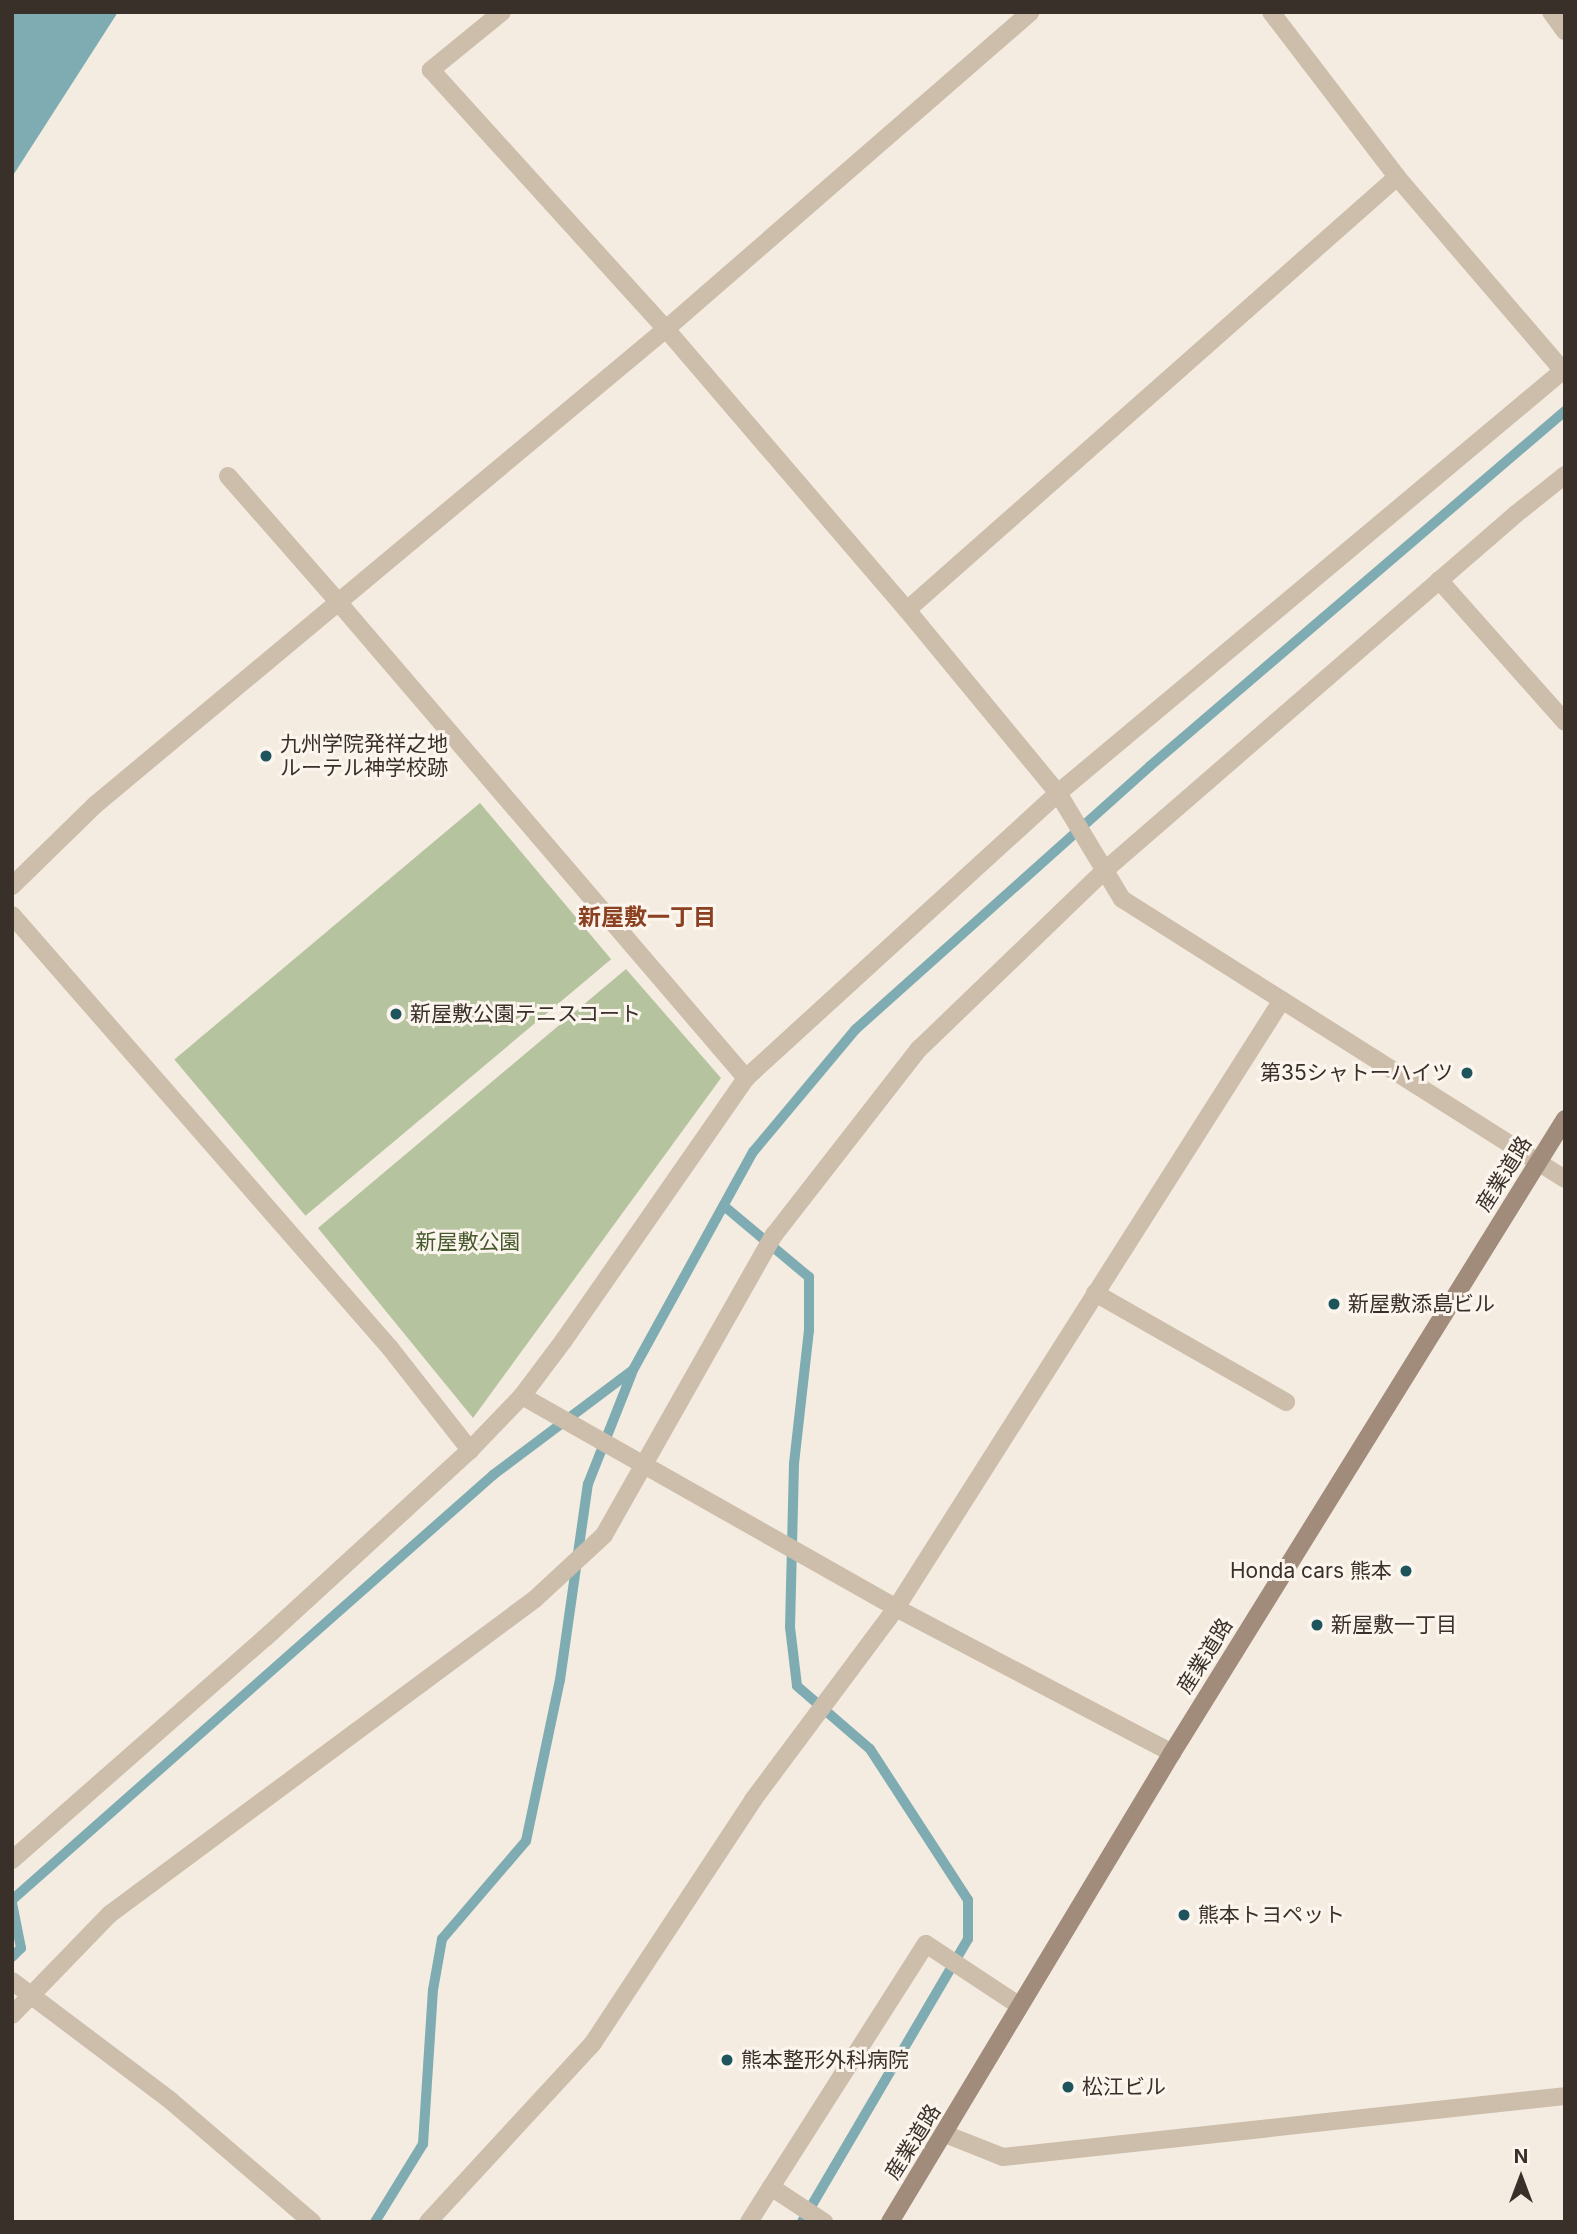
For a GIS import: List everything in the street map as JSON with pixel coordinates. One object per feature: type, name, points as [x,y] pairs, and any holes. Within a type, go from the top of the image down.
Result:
[{"type":"street","points":[[502,12],[431,70],[666,329],[906,610],[1062,800],[1122,899],[1565,1179]]},
{"type":"street","points":[[12,886],[95,805],[666,329],[1031,12]]},
{"type":"street","points":[[12,1860],[265,1638],[470,1450],[522,1396],[746,1078],[1062,800],[1564,371],[1397,177],[1271,12]]},
{"type":"street","points":[[1551,12],[1565,31]]},
{"type":"street","points":[[906,610],[1397,177]]},
{"type":"street","points":[[12,2015],[21,1988],[110,1914],[535,1599],[604,1535],[647,1464],[774,1235],[919,1049],[1104,872],[1439,580],[1565,475]]},
{"type":"street","points":[[228,476],[746,1078]]},
{"type":"street","points":[[1439,580],[1565,722]]},
{"type":"street","points":[[12,915],[390,1348],[470,1450]]},
{"type":"street","points":[[428,2222],[593,2043],[753,1800],[896,1608],[1282,1000]]},
{"type":"street","name":"産業道路","points":[[890,2222],[1172,1753],[1565,1119]]},
{"type":"street","points":[[1095,1293],[1286,1402]]},
{"type":"street","points":[[522,1396],[550,1414],[647,1464],[896,1608],[1172,1753]]},
{"type":"street","points":[[749,2222],[926,1944],[1011,2000]]},
{"type":"street","points":[[21,1988],[171,2101],[312,2222]]},
{"type":"street","points":[[945,2134],[1003,2157],[1565,2096]]},
{"type":"street","points":[[771,2187],[824,2222]]},
{"type":"green space","name":"新屋敷公園テニスコート","points":[[480,803],[611,959],[305,1216],[174,1059]]},
{"type":"green space","name":"新屋敷公園","points":[[626,969],[721,1078],[473,1418],[318,1228]]},
{"type":"water","points":[[12,12],[118,12],[12,177]]},
{"type":"waterway","points":[[12,1900],[493,1475],[633,1370],[753,1152],[856,1029],[1150,766],[1565,411]]},
{"type":"waterway","points":[[724,1206],[809,1277],[809,1330],[794,1464],[790,1627],[797,1686],[870,1749],[968,1900],[968,1939],[802,2222]]},
{"type":"waterway","points":[[375,2222],[423,2144],[433,1990],[442,1939],[526,1841],[560,1680],[588,1484],[632,1373]]},
{"type":"waterway","points":[[12,1903],[21,1948],[12,1957]]},
{"type":"place","name":"九州学院発祥之地 ルーテル神学校跡","points":[[266,756]]},
{"type":"place","name":"新屋敷公園テニスコート","points":[[396,1014]]},
{"type":"place","name":"第35シャトーハイツ","points":[[1467,1073]]},
{"type":"place","name":"新屋敷添島ビル","points":[[1334,1304]]},
{"type":"place","name":"Honda cars 熊本","points":[[1406,1571]]},
{"type":"place","name":"新屋敷一丁目","points":[[1317,1625]]},
{"type":"place","name":"熊本トヨペット","points":[[1184,1915]]},
{"type":"place","name":"熊本整形外科病院","points":[[727,2060]]},
{"type":"place","name":"松江ビル","points":[[1068,2087]]},
{"type":"district","name":"新屋敷一丁目","points":[[647,917]]}]
